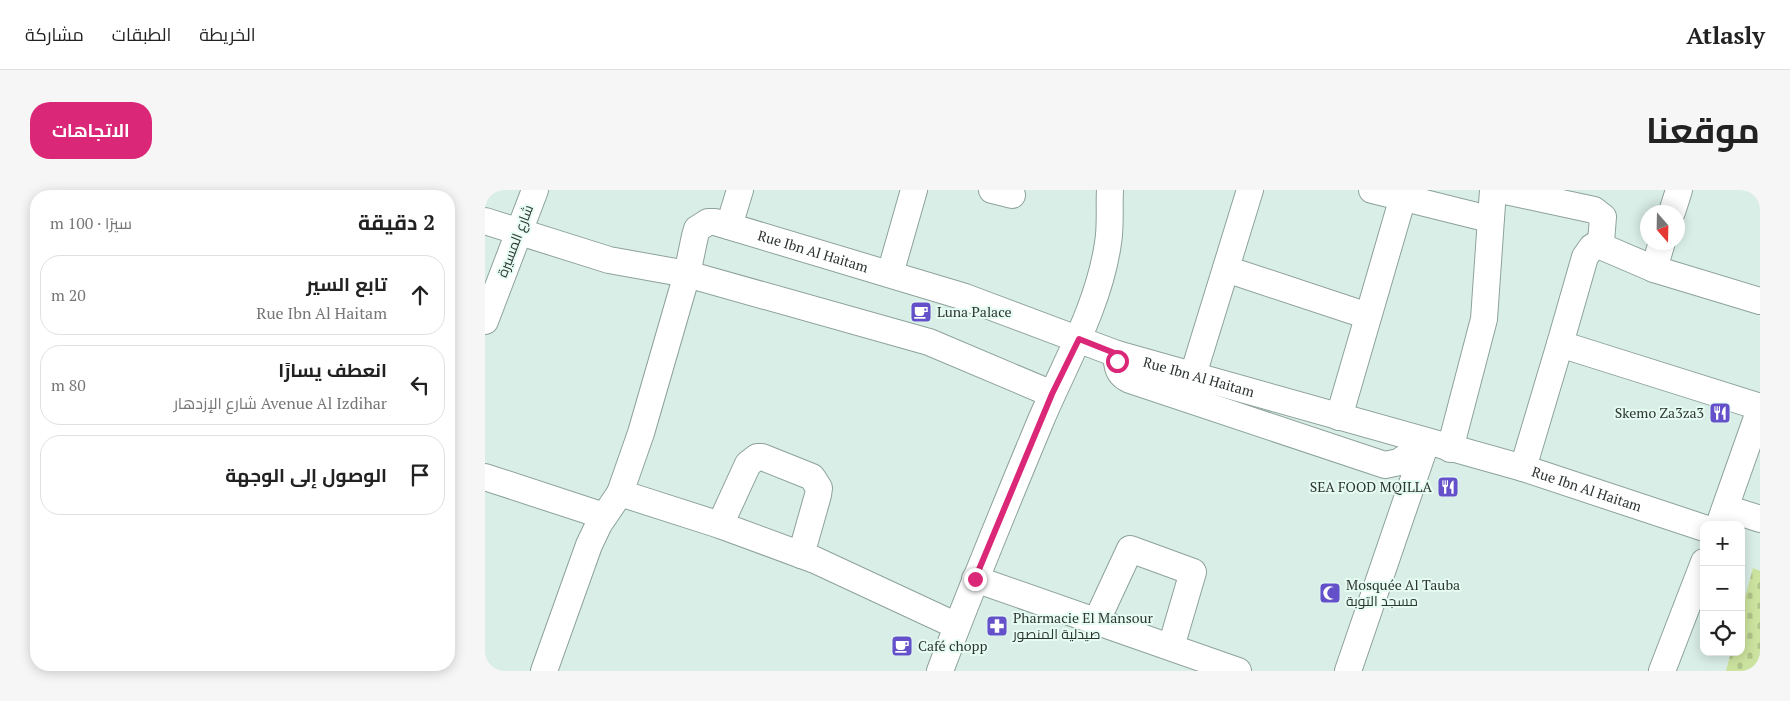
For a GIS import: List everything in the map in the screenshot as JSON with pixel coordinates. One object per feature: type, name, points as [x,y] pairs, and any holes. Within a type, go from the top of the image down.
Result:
[{"type":"street","name":"شارع المسيرة","points":[[485,321],[535,190]]},
{"type":"street","points":[[729,226],[740,190]]},
{"type":"street","points":[[890,274],[913,190]]},
{"type":"street","points":[[941,671],[975,579],[1052,394],[1079,339],[1103,269],[1109,242],[1110,190]]},
{"type":"street","points":[[1193,376],[1251,190]]},
{"type":"street","points":[[1372,190],[1489,219]]},
{"type":"street","points":[[1348,671],[1438,446],[1484,319],[1489,219],[1493,190]]},
{"type":"street","points":[[1501,190],[1594,210],[1603,217],[1601,242]]},
{"type":"street","points":[[1674,205],[1679,190]]},
{"type":"street","points":[[1339,417],[1403,197]]},
{"type":"street","points":[[485,221],[518,233],[609,260],[687,274],[929,342],[1052,394]]},
{"type":"street","name":"Rue Ibn Al Haitam","points":[[687,274],[697,229],[708,222],[715,222],[999,308],[1117,354],[1438,446],[1523,468],[1700,527]]},
{"type":"street","points":[[1601,242],[1610,250],[1654,269],[1760,301]]},
{"type":"street","points":[[1523,468],[1585,257],[1591,247],[1601,242]]},
{"type":"street","points":[[1654,269],[1660,250]]},
{"type":"street","points":[[1226,269],[1368,316]]},
{"type":"street","points":[[544,671],[589,545],[604,516],[620,493],[651,405],[687,274]]},
{"type":"street","points":[[1559,344],[1759,419],[1723,516],[1760,519]]},
{"type":"street","points":[[1117,354],[1118,370],[1124,378],[1385,464],[1399,462],[1438,446]]},
{"type":"street","points":[[720,525],[748,464],[757,457],[762,457],[812,477],[817,482],[818,495],[801,555]]},
{"type":"street","points":[[485,477],[604,516]]},
{"type":"street","points":[[620,493],[720,525],[801,555],[851,576],[957,626]]},
{"type":"street","points":[[1097,620],[1130,549],[1193,572],[1171,647]]},
{"type":"street","points":[[1662,671],[1702,566]]},
{"type":"street","points":[[975,579],[1097,620],[1238,671]]},
{"type":"green space","points":[[1753,568],[1760,571],[1760,671],[1726,671],[1730,656],[1745,656],[1745,597]]},
{"type":"place","name":"Luna Palace","points":[[921,312]]},
{"type":"place","name":"Skemo Za3za3","points":[[1720,413]]},
{"type":"place","name":"SEA FOOD MQILLA","points":[[1448,487]]},
{"type":"place","name":"Mosquée Al Tauba مسجد التوبة","points":[[1330,593]]},
{"type":"place","name":"Pharmacie El Mansour صيدلية المنصور","points":[[997,626]]},
{"type":"place","name":"Café chopp","points":[[902,646]]},
{"type":"route","points":[[975,579],[1052,394],[1079,339],[1117,354],[1117,361]]}]
